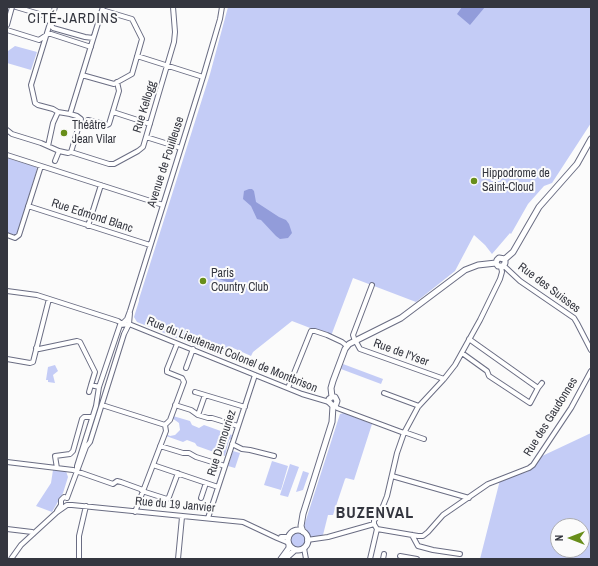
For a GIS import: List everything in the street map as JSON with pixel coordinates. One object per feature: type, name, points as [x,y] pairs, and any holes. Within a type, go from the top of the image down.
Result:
[{"type":"main road","points":[[285,559],[295,550],[304,548],[307,544],[308,540],[301,526],[303,514],[332,422],[332,405],[337,403],[337,400],[332,397],[330,388],[332,380],[347,346],[401,318],[466,270],[478,265],[500,265],[505,263],[504,260],[512,252],[539,207],[576,164],[591,139]]},
{"type":"main road","points":[[500,265],[497,260],[499,258],[504,260]]},
{"type":"main road","points":[[281,559],[289,548],[289,542],[303,514]]},
{"type":"main road","points":[[294,532],[303,532]]},
{"type":"main road","points":[[289,542],[295,550]]},
{"type":"street","points":[[7,25],[12,7]]},
{"type":"street","points":[[16,7],[46,16],[53,28],[94,38]]},
{"type":"street","points":[[55,7],[31,85],[36,103],[58,112],[70,114],[81,119],[107,126],[110,124],[119,91],[117,82]]},
{"type":"street","name":"Rue Kellogg","points":[[7,130],[12,134],[59,151],[68,153],[71,152],[109,164],[114,164],[141,149],[143,147],[168,66],[174,42],[175,25],[173,7]]},
{"type":"street","name":"Avenue de Fouilleuse","points":[[11,559],[21,545],[66,503],[96,406],[99,388],[115,336],[120,324],[127,319],[130,311],[204,77],[220,19],[221,7]]},
{"type":"street","points":[[70,114],[82,75],[103,9],[132,19],[142,39],[132,74],[114,84],[82,75]]},
{"type":"street","points":[[7,30],[39,40],[51,34],[91,47]]},
{"type":"street","points":[[137,56],[204,77]]},
{"type":"street","points":[[48,146],[53,123],[58,112]]},
{"type":"street","points":[[113,112],[150,124]]},
{"type":"street","points":[[71,152],[81,119]]},
{"type":"street","points":[[146,137],[181,148]]},
{"type":"street","points":[[53,170],[59,151]]},
{"type":"street","points":[[7,155],[163,205]]},
{"type":"street","points":[[7,235],[15,238],[18,237],[41,166]]},
{"type":"street","points":[[88,226],[101,185]]},
{"type":"street","name":"Rue Edmond Blanc","points":[[28,206],[150,245]]},
{"type":"street","points":[[308,540],[328,537],[372,523],[383,506],[404,432],[419,406],[444,379],[462,353],[501,275],[500,265]]},
{"type":"street","name":"Rue des Suisses","points":[[500,265],[520,281],[574,318],[591,350]]},
{"type":"street","points":[[501,275],[505,272],[511,274]]},
{"type":"street","points":[[355,341],[353,335],[372,286]]},
{"type":"street","points":[[7,291],[33,294],[118,321],[122,324],[130,324]]},
{"type":"street","points":[[7,360],[30,363],[33,362],[49,299]]},
{"type":"street","name":"Avenue de Fouilleuse","points":[[76,471],[80,465],[86,447],[90,442],[124,334],[130,324],[130,311]]},
{"type":"street","points":[[127,319],[130,324]]},
{"type":"street","name":"Avenue de Fouilleuse","points":[[122,324],[124,334]]},
{"type":"street","name":"Rue du Lieutenant Colonel de Montbrison","points":[[130,324],[337,408],[424,439]]},
{"type":"street","points":[[288,388],[311,332],[315,331],[327,335],[347,346]]},
{"type":"street","points":[[469,339],[538,388]]},
{"type":"street","points":[[36,348],[77,341],[80,342],[95,372],[89,392]]},
{"type":"street","name":"Rue de l'Yser","points":[[355,341],[360,348],[444,379]]},
{"type":"street","points":[[165,425],[170,420],[184,382],[182,378],[167,372],[178,344]]},
{"type":"street","points":[[186,368],[193,350]]},
{"type":"street","points":[[462,353],[487,371],[489,376],[530,403],[542,383]]},
{"type":"street","name":"Rue des Gaudonnes","points":[[469,498],[488,484],[500,478],[526,470],[533,465],[567,414],[591,371]]},
{"type":"street","name":"Rue Dumouriez","points":[[208,518],[255,375]]},
{"type":"street","points":[[91,385],[99,388]]},
{"type":"street","points":[[195,392],[244,407]]},
{"type":"street","points":[[384,393],[419,406]]},
{"type":"street","points":[[198,415],[205,395]]},
{"type":"street","points":[[102,405],[165,425]]},
{"type":"street","points":[[176,405],[191,410],[198,415],[238,426]]},
{"type":"street","points":[[57,468],[55,456],[70,454],[73,451],[82,419],[84,417],[92,417]]},
{"type":"street","points":[[135,512],[166,431],[165,425]]},
{"type":"street","points":[[232,444],[242,449],[274,456]]},
{"type":"street","points":[[160,446],[183,453],[189,453],[196,457],[225,466]]},
{"type":"street","points":[[7,462],[76,471],[113,484],[117,481],[121,482],[167,499],[178,473]]},
{"type":"street","points":[[153,465],[218,487]]},
{"type":"street","points":[[392,476],[469,498]]},
{"type":"street","points":[[201,498],[206,483]]},
{"type":"street","points":[[372,523],[377,529],[423,536],[443,515],[469,498]]},
{"type":"street","name":"Rue du 19 Janvier","points":[[66,503],[135,512],[243,522],[289,542]]},
{"type":"street","points":[[79,559],[79,536],[86,506]]},
{"type":"street","points":[[178,559],[182,517]]},
{"type":"street","points":[[7,529],[32,532],[33,534]]},
{"type":"street","points":[[370,559],[377,529]]},
{"type":"street","points":[[412,535],[418,546],[460,554]]},
{"type":"street","points":[[304,548],[306,559]]},
{"type":"street","points":[[383,559],[384,554]]},
{"type":"street","points":[[400,556],[417,559]]},
{"type":"shaded area","points":[[228,7],[591,7],[591,123],[552,183],[544,186],[528,204],[511,234],[510,233],[492,254],[474,235],[455,271],[416,302],[353,278],[331,336],[292,321],[253,352],[251,356],[231,347],[221,356],[137,322],[134,317],[210,74]]},
{"type":"shaded area","points":[[462,7],[485,7],[470,25],[457,14]]},
{"type":"shaded area","points":[[15,46],[37,52],[31,70],[7,63],[8,51]]},
{"type":"shaded area","points":[[7,158],[36,167],[37,169],[17,234],[15,235],[7,233]]},
{"type":"shaded area","points":[[249,189],[254,191],[256,202],[286,220],[292,233],[288,238],[280,239],[261,220],[257,219],[251,206],[243,199],[244,191]]},
{"type":"shaded area","points":[[221,273],[235,278],[233,284],[219,279]]},
{"type":"shaded area","points":[[343,364],[383,379],[381,384],[341,369]]},
{"type":"shaded area","points":[[55,365],[58,371],[53,375],[55,383],[48,382],[48,380],[46,380],[48,367]]},
{"type":"shaded area","points":[[344,413],[372,424],[354,480],[345,479],[333,515],[328,515],[323,535],[311,537],[304,526],[340,414]]},
{"type":"shaded area","points":[[173,416],[190,421],[192,425],[199,428],[204,425],[232,435],[231,439],[229,440],[225,456],[197,446],[195,443],[187,440],[183,442],[166,436],[166,434],[170,436],[175,435],[180,430],[179,423],[172,418]]},
{"type":"shaded area","points":[[591,433],[591,559],[480,559],[500,480],[527,472],[533,467],[540,457]]},
{"type":"shaded area","points":[[233,451],[240,453],[235,468],[228,466]]},
{"type":"shaded area","points":[[272,461],[288,466],[281,490],[264,485]]},
{"type":"shaded area","points":[[290,464],[299,467],[288,497],[280,495]]},
{"type":"shaded area","points":[[53,470],[66,471],[68,477],[63,493],[52,512],[36,506],[51,483]]},
{"type":"shaded area","points":[[303,471],[309,473],[303,490],[296,492]]},
{"type":"shaded area","points":[[298,532],[304,534],[306,540],[304,546],[298,548],[292,546],[290,540],[292,534]]},
{"type":"place","name":"Théâtre Jean Vilar","points":[[64,133]]},
{"type":"place","name":"Hippodrome de Saint-Cloud","points":[[474,181]]},
{"type":"place","name":"Paris Country Club","points":[[203,281]]},
{"type":"district","name":"CITÉ-JARDINS","points":[[73,19]]},
{"type":"district","name":"BUZENVAL","points":[[375,514]]}]
